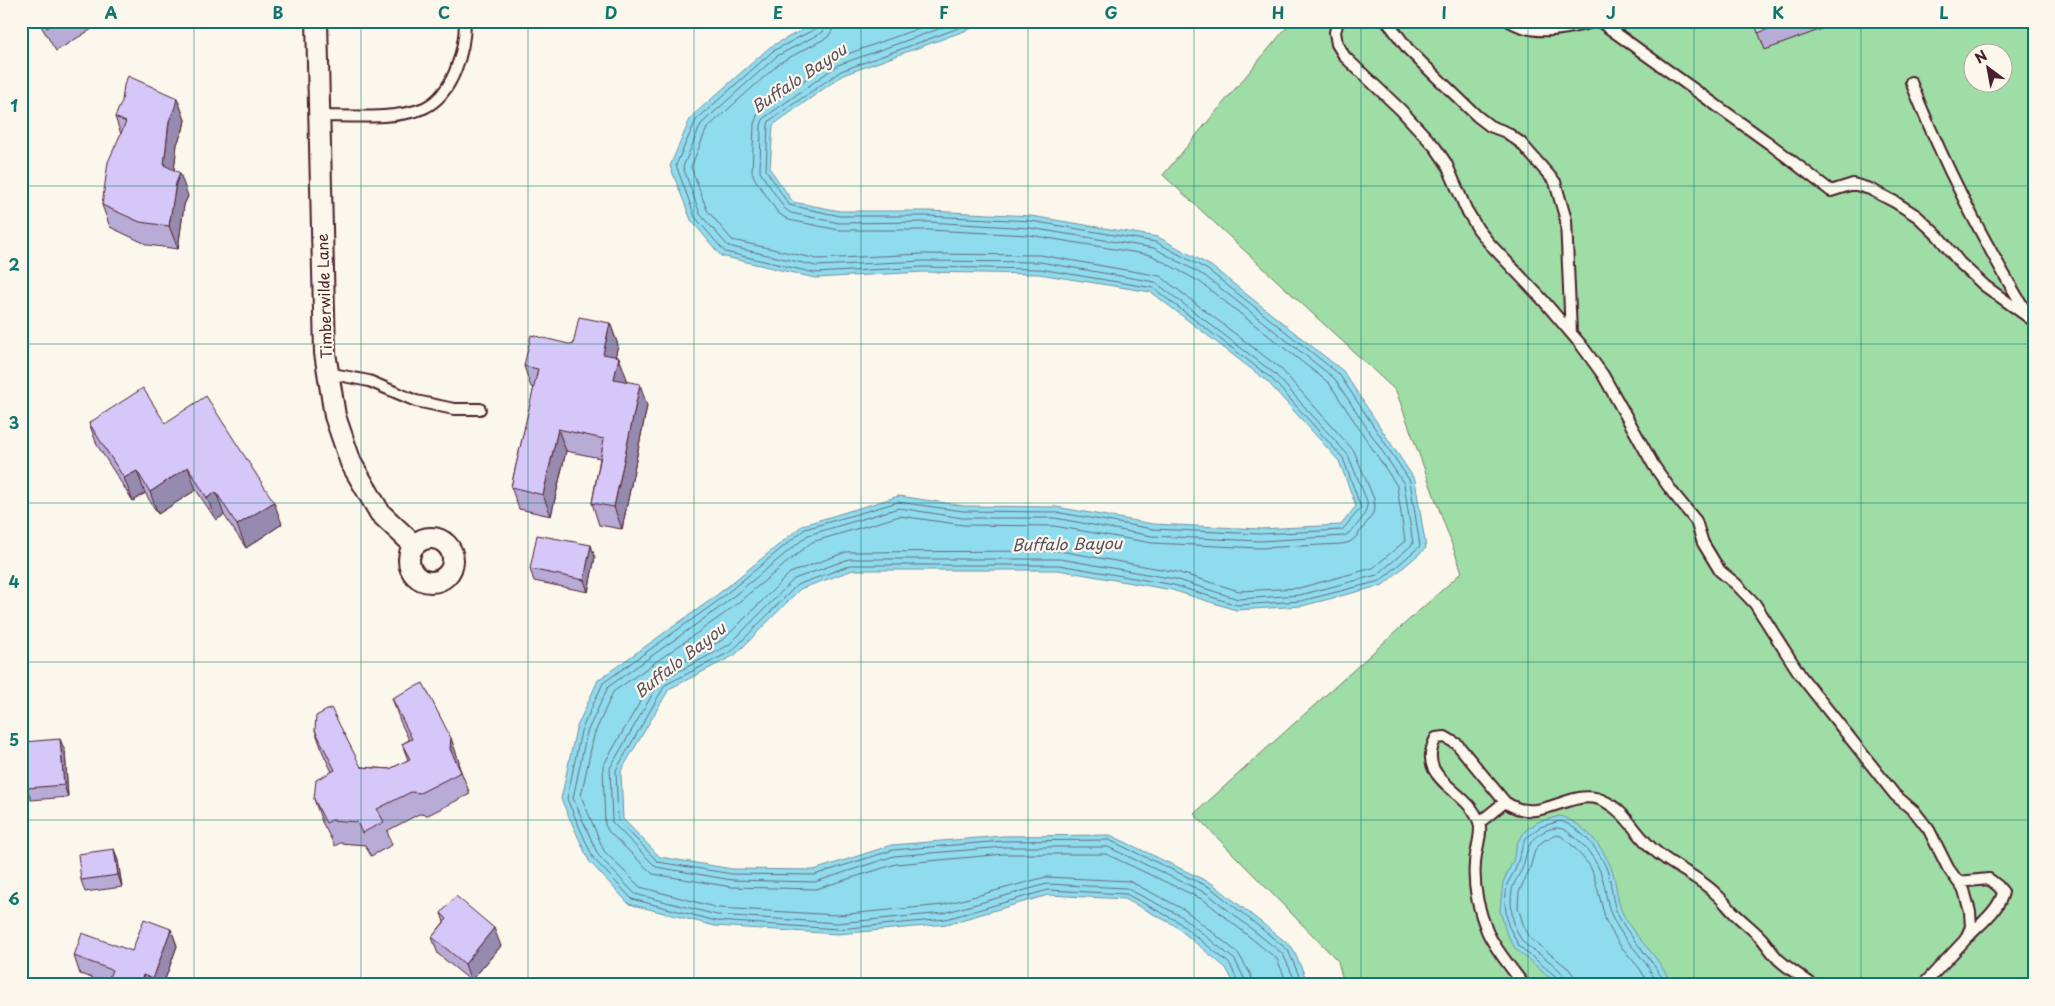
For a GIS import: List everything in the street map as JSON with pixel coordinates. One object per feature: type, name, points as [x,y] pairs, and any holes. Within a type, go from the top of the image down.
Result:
[{"type":"street","name":"Timberwilde Lane","points":[[317,21],[325,353],[328,373],[336,416],[351,462],[380,512],[414,545]]},
{"type":"lane","points":[[320,116],[386,116],[424,108],[438,97],[457,69],[462,52],[465,21]]},
{"type":"lane","points":[[1338,21],[1335,32],[1337,44],[1345,58],[1401,110],[1434,147],[1446,163],[1466,209],[1478,229],[1571,333],[1612,390],[1654,466],[1696,521],[1703,543],[1711,559],[1720,571],[1736,584],[1755,604],[1801,676],[1895,795],[1923,821],[1964,890],[1970,912],[1971,927],[1965,940]]},
{"type":"lane","points":[[1387,21],[1408,49],[1477,116],[1490,126],[1506,132],[1521,143],[1555,182],[1566,220],[1571,333]]},
{"type":"lane","points":[[1509,21],[1527,29],[1543,31],[1599,21],[1770,144],[1831,191],[1853,184],[1887,198],[1917,216],[1960,263],[1985,286],[2032,322]]},
{"type":"lane","points":[[1911,82],[1930,130],[1953,176],[1998,265],[2032,322]]},
{"type":"lane","points":[[328,373],[369,381],[416,401],[454,409],[480,409]]},
{"type":"lane","points":[[1524,985],[1488,932],[1477,896],[1474,864],[1480,822],[1461,797],[1434,771],[1430,759],[1431,748],[1436,738],[1445,737],[1457,744],[1505,802],[1514,808],[1536,811],[1574,798],[1589,796],[1605,801],[1624,817],[1653,849],[1670,863],[1698,879],[1716,893],[1780,960],[1813,985]]},
{"type":"lane","points":[[1480,822],[1505,802]]},
{"type":"lane","points":[[1924,985],[2002,899],[2003,892],[1989,879],[1958,882]]},
{"type":"green space","points":[[1292,21],[2034,21],[2034,985],[1344,985],[1338,961],[1194,814],[1462,572],[1396,391],[1163,175]]},
{"type":"water","name":"Buffalo Bayou","points":[[819,21],[992,21],[843,75],[773,125],[770,169],[793,202],[840,211],[928,211],[1031,216],[1158,237],[1211,266],[1343,371],[1415,480],[1426,548],[1383,585],[1302,606],[1236,610],[1172,590],[1058,570],[853,570],[800,589],[735,655],[669,689],[621,771],[623,819],[660,857],[732,869],[814,870],[892,845],[1003,836],[1110,835],[1213,884],[1292,947],[1309,985],[1235,985],[1226,968],[1174,925],[1125,899],[1048,895],[947,924],[838,934],[715,926],[629,904],[589,861],[561,799],[576,729],[598,680],[712,599],[803,525],[899,496],[964,506],[1056,507],[1153,524],[1260,529],[1341,525],[1356,506],[1339,461],[1267,381],[1151,292],[1039,274],[923,272],[815,278],[721,256],[691,220],[670,166],[691,117],[770,47]]},
{"type":"water","points":[[1560,816],[1579,825],[1595,840],[1611,868],[1619,905],[1626,920],[1674,985],[1558,985],[1515,948],[1506,932],[1500,910],[1503,882],[1513,861],[1517,843],[1526,830],[1538,822]]},
{"type":"building","points":[[43,21],[59,21],[47,28]]},
{"type":"building","points":[[1754,21],[1790,21],[1758,33]]},
{"type":"building","points":[[128,76],[177,98],[169,121],[164,165],[180,173],[176,183],[169,226],[140,222],[102,205],[108,162],[126,122],[115,117],[122,101],[124,85]]},
{"type":"building","points":[[579,317],[610,323],[603,354],[619,357],[614,379],[640,384],[614,507],[592,503],[604,439],[558,429],[543,495],[511,487],[538,369],[524,366],[531,335],[573,345]]},
{"type":"building","points":[[143,388],[165,423],[206,396],[274,502],[237,525],[216,492],[207,498],[188,467],[150,492],[137,471],[124,478],[89,423]]},
{"type":"building","points":[[537,535],[591,545],[584,580],[530,569]]},
{"type":"building","points":[[423,683],[451,738],[450,749],[461,772],[420,793],[411,792],[377,809],[384,822],[362,833],[357,822],[332,820],[326,823],[314,799],[316,780],[335,770],[315,730],[316,716],[331,708],[361,767],[390,769],[410,759],[402,744],[412,739],[392,698]]},
{"type":"building","points":[[60,739],[64,785],[27,788],[23,742]]},
{"type":"building","points":[[114,849],[118,875],[81,880],[78,854]]},
{"type":"building","points":[[456,896],[494,928],[465,964],[432,937],[447,919],[441,913]]},
{"type":"building","points":[[144,919],[171,929],[153,979],[143,975],[140,985],[106,985],[112,970],[74,956],[82,933],[132,951]]}]
